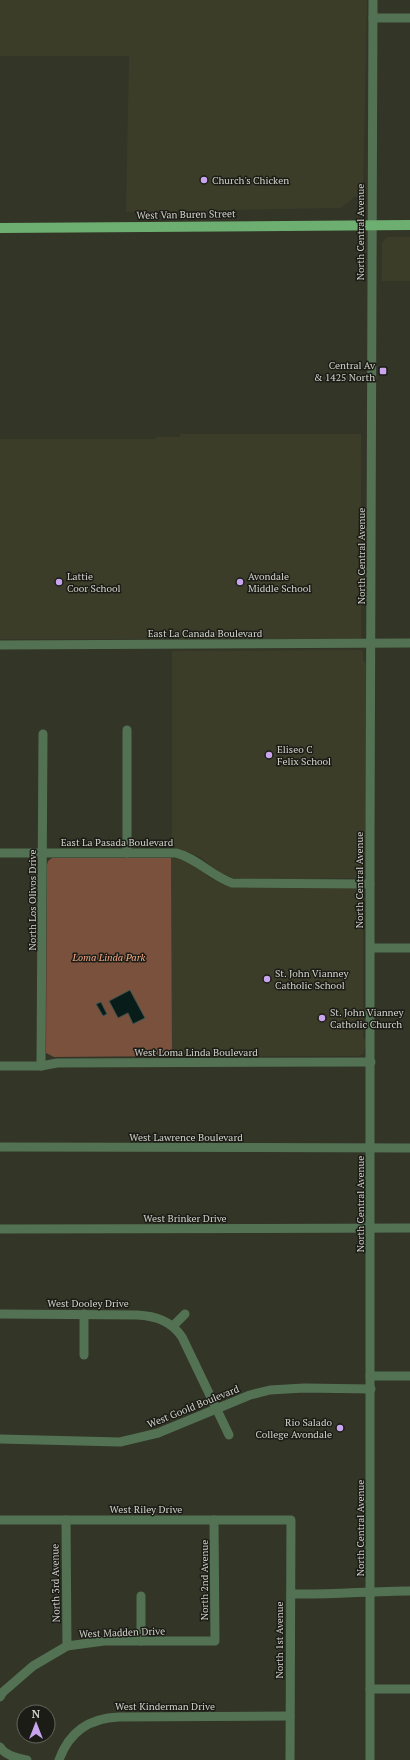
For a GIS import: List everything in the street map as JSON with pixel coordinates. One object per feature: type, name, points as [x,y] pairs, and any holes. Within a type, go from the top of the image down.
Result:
[{"type":"main road","name":"West Van Buren Street","points":[[0,228],[410,225]]},
{"type":"street","name":"North Central Avenue","points":[[370,1760],[370,884],[373,0]]},
{"type":"street","points":[[373,18],[410,18]]},
{"type":"street","name":"East La Canada Boulevard","points":[[0,645],[410,643]]},
{"type":"street","points":[[127,730],[127,853]]},
{"type":"street","name":"North Los Olivos Drive","points":[[41,1066],[43,734]]},
{"type":"street","name":"East La Pasada Boulevard","points":[[0,853],[176,853],[183,854],[222,880],[232,883],[370,884]]},
{"type":"street","points":[[371,948],[410,948]]},
{"type":"street","name":"West Loma Linda Boulevard","points":[[0,1060],[22,1066]]},
{"type":"street","name":"West Loma Linda Boulevard","points":[[0,1066],[41,1066],[64,1063],[371,1062]]},
{"type":"street","name":"West Lawrence Boulevard","points":[[0,1147],[410,1148]]},
{"type":"street","name":"West Brinker Drive","points":[[0,1229],[410,1228]]},
{"type":"street","name":"West Dooley Drive","points":[[0,1314],[147,1315],[163,1320],[173,1326]]},
{"type":"street","points":[[84,1314],[84,1356]]},
{"type":"street","points":[[185,1314],[173,1326],[182,1337],[229,1436]]},
{"type":"street","points":[[370,1376],[410,1376]]},
{"type":"street","name":"West Goold Boulevard","points":[[0,1439],[120,1442],[158,1433],[250,1395],[270,1390],[304,1388],[371,1389]]},
{"type":"street","name":"West Riley Drive","points":[[0,1520],[291,1520]]},
{"type":"street","name":"North 3rd Avenue","points":[[66,1520],[67,1646]]},
{"type":"street","name":"North 2nd Avenue","points":[[214,1520],[215,1641]]},
{"type":"street","name":"North 1st Avenue","points":[[290,1760],[291,1520]]},
{"type":"street","points":[[291,1594],[410,1591]]},
{"type":"street","points":[[141,1596],[141,1641]]},
{"type":"street","name":"West Madden Drive","points":[[1,1691],[44,1658],[67,1646],[98,1642],[215,1641]]},
{"type":"street","points":[[370,1689],[410,1689]]},
{"type":"street","name":"West Kinderman Drive","points":[[58,1760],[67,1742],[73,1736],[86,1726],[102,1719],[119,1717],[290,1716]]},
{"type":"street","points":[[1,1750],[15,1757],[27,1760]]},
{"type":"shaded area","points":[[0,0],[367,0],[363,196],[353,198],[341,208],[126,212],[129,56],[0,56]]},
{"type":"shaded area","points":[[387,237],[410,237],[410,281],[382,281],[382,243]]},
{"type":"shaded area","name":"Avondale Middle School","points":[[180,434],[361,434],[361,639],[0,639],[0,439],[156,439],[156,437],[180,437]]},
{"type":"shaded area","name":"Eliseo C Felix School","points":[[361,650],[363,652],[363,660],[366,663],[366,872],[364,876],[361,878],[252,880],[233,878],[219,872],[200,857],[172,847],[172,651]]},
{"type":"shaded area","name":"St. John Vianney Catholic School","points":[[171,858],[181,859],[200,868],[209,877],[223,885],[240,888],[357,888],[363,891],[363,1037],[367,1043],[363,1054],[359,1056],[172,1056]]},
{"type":"green space","name":"Loma Linda Park","points":[[52,858],[171,858],[172,1056],[54,1057],[46,1053],[47,865],[48,861]]},
{"type":"water","points":[[130,990],[145,1018],[133,1024],[128,1013],[118,1018],[109,1001]]},
{"type":"water","points":[[101,1002],[107,1014],[103,1016],[96,1004]]},
{"type":"place","name":"Church's Chicken","points":[[204,180]]},
{"type":"place","name":"Central Av & 1425 North","points":[[383,371]]},
{"type":"place","name":"Lattie Coor School","points":[[59,582]]},
{"type":"place","name":"Avondale Middle School","points":[[240,582]]},
{"type":"place","name":"Eliseo C Felix School","points":[[269,755]]},
{"type":"place","name":"St. John Vianney Catholic School","points":[[267,979]]},
{"type":"place","name":"St. John Vianney Catholic Church","points":[[322,1018]]},
{"type":"place","name":"Rio Salado College Avondale","points":[[340,1428]]}]
